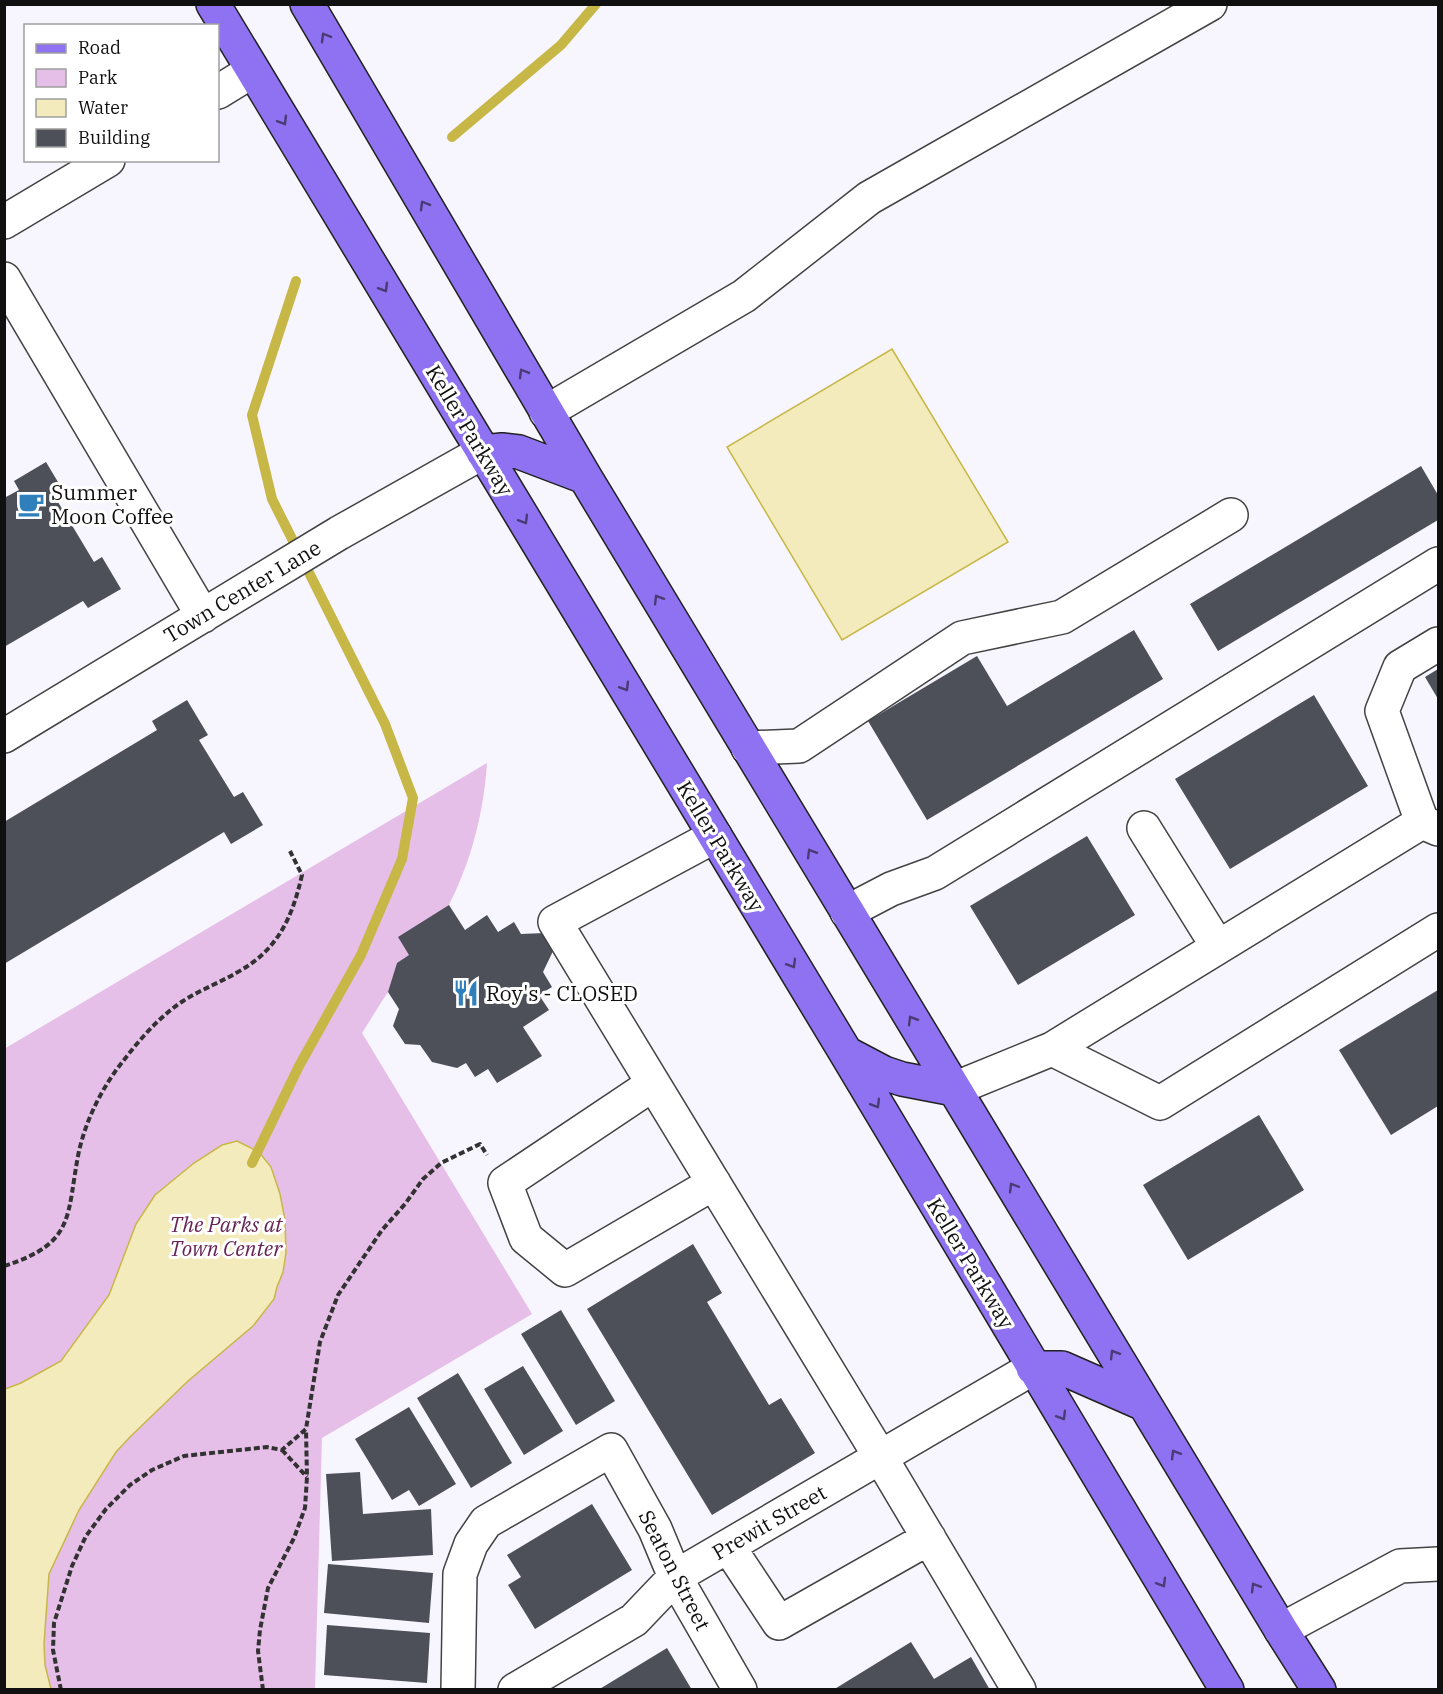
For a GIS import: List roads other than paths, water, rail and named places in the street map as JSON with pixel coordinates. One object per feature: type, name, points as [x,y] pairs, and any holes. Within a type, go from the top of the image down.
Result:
[{"type":"main road","name":"Keller Parkway","points":[[213,4],[1227,1689]]},
{"type":"main road","points":[[307,4],[585,477],[1144,1404],[1319,1689]]},
{"type":"main road","points":[[483,452],[502,450],[519,452],[585,477]]},
{"type":"main road","points":[[846,1053],[893,1076],[954,1089]]},
{"type":"main road","points":[[1033,1368],[1062,1368],[1144,1404]]},
{"type":"street","points":[[546,412],[744,296],[869,198],[1210,4]]},
{"type":"street","points":[[219,91],[252,70]]},
{"type":"street","points":[[4,222],[105,162]]},
{"type":"street","points":[[4,279],[203,616]]},
{"type":"street","name":"Town Center Lane","points":[[4,736],[339,532],[483,452]]},
{"type":"street","points":[[748,748],[799,746],[962,638],[1062,617],[1231,515]]},
{"type":"street","points":[[847,912],[891,889],[935,873],[1438,564]]},
{"type":"street","points":[[954,1089],[1052,1049],[1218,947],[1430,826],[1382,711],[1400,667],[1438,644]]},
{"type":"street","points":[[1144,828],[1218,947]]},
{"type":"street","points":[[715,836],[555,922],[929,1538],[1018,1689]]},
{"type":"street","points":[[1052,1049],[1160,1103],[1438,930]]},
{"type":"street","points":[[653,1084],[505,1183],[526,1238],[565,1269],[714,1183]]},
{"type":"street","name":"Prewit Street","points":[[515,1689],[634,1620],[675,1577],[1033,1368]]},
{"type":"street","name":"Seaton Street","points":[[458,1689],[460,1574],[471,1544],[486,1522],[611,1450],[655,1529],[675,1577],[740,1689]]},
{"type":"street","points":[[728,1546],[778,1623],[929,1538]]},
{"type":"street","points":[[1281,1630],[1401,1566],[1434,1571]]},
{"type":"street","points":[[458,1689],[473,1689]]},
{"type":"water","points":[[892,349],[1008,542],[842,640],[727,447]]},
{"type":"water","points":[[237,1141],[259,1152],[271,1167],[280,1194],[285,1220],[286,1253],[283,1272],[274,1299],[253,1326],[188,1381],[116,1452],[79,1510],[49,1574],[44,1644],[45,1665],[51,1689],[5,1689],[5,1389],[61,1361],[109,1295],[136,1224],[155,1195],[194,1163],[222,1145]]},
{"type":"waterway","points":[[452,137],[561,45],[596,4]]},
{"type":"waterway","points":[[252,1163],[299,1066],[361,955],[402,859],[413,798],[385,724],[272,499],[252,415],[296,281]]},
{"type":"place","name":"Summer Moon Coffee","points":[[31,504]]},
{"type":"place","name":"Roy's - CLOSED","points":[[466,993]]},
{"type":"park label","name":"The Parks at Town Center","points":[[226,1236]]}]
